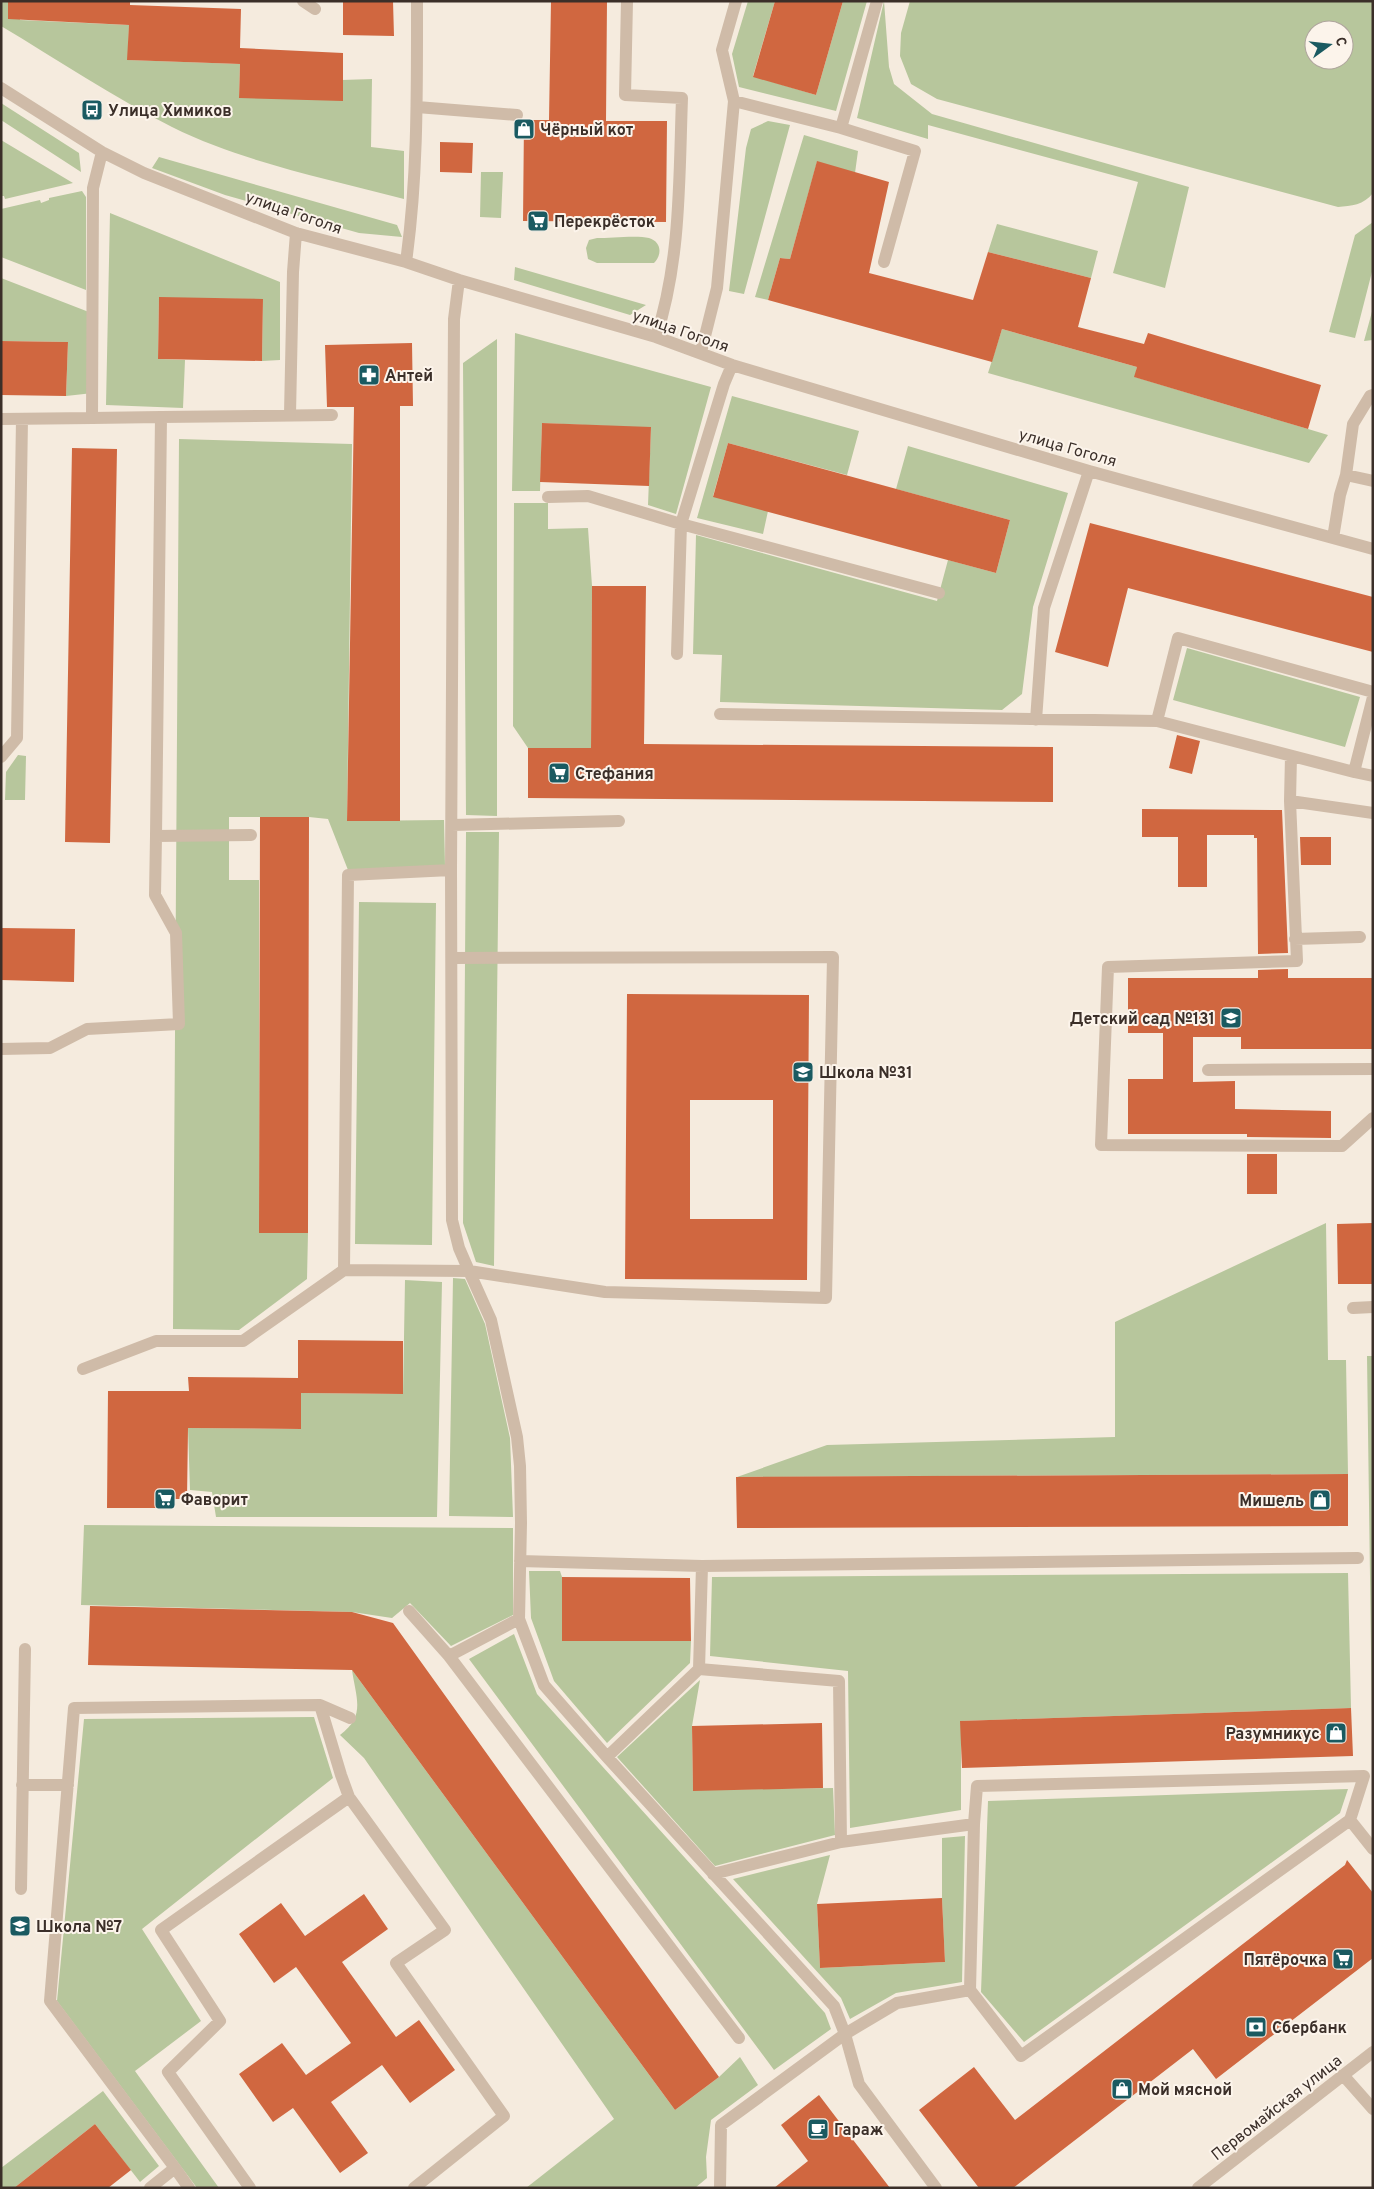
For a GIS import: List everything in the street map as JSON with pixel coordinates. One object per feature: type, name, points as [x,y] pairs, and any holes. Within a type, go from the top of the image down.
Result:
[{"type":"street","points":[[303,1],[315,9]]},
{"type":"street","points":[[406,262],[411,221],[417,107],[417,1]]},
{"type":"street","points":[[627,1],[625,95],[682,98],[678,230],[667,305],[656,337]]},
{"type":"street","points":[[701,352],[718,288],[734,101],[722,50],[736,1]]},
{"type":"street","points":[[841,128],[877,1]]},
{"type":"street","name":"улица Гоголя","points":[[1,88],[102,152],[144,173],[296,233],[406,262],[459,280],[656,337],[732,365],[1089,471],[1373,549]]},
{"type":"street","points":[[734,101],[841,128],[915,151],[884,262]]},
{"type":"street","points":[[417,107],[517,115]]},
{"type":"street","points":[[92,418],[93,188],[102,152]]},
{"type":"street","points":[[290,414],[293,272],[296,233]]},
{"type":"street","points":[[459,280],[454,319],[452,1220],[459,1248],[491,1320],[517,1437],[520,1466],[519,1619],[544,1685],[606,1757],[834,2006],[846,2034],[858,2084],[936,2188]]},
{"type":"street","points":[[677,654],[681,524],[724,384],[732,365]]},
{"type":"street","points":[[1332,538],[1340,494],[1346,475],[1353,424],[1373,394]]},
{"type":"street","points":[[1,419],[290,414],[332,415]]},
{"type":"street","points":[[1,1048],[50,1048],[87,1029],[179,1024],[176,933],[155,895],[161,417]]},
{"type":"street","points":[[1,757],[17,738],[22,419]]},
{"type":"street","points":[[1036,720],[1044,608],[1089,471]]},
{"type":"street","points":[[1346,475],[1373,481]]},
{"type":"street","points":[[548,497],[588,496],[681,524],[939,593]]},
{"type":"street","points":[[1157,721],[1178,638],[1373,692]]},
{"type":"street","points":[[1354,772],[1373,697]]},
{"type":"street","points":[[720,714],[1157,721],[1373,776]]},
{"type":"street","points":[[1291,756],[1290,801],[1297,961],[1108,967],[1100,1145],[1342,1146],[1373,1118]]},
{"type":"street","points":[[1290,801],[1373,813]]},
{"type":"street","points":[[452,825],[619,821]]},
{"type":"street","points":[[156,836],[251,835]]},
{"type":"street","points":[[344,1270],[348,874],[452,870]]},
{"type":"street","points":[[1295,939],[1360,937]]},
{"type":"street","points":[[83,1369],[156,1342],[243,1342],[344,1270],[469,1270],[605,1292],[826,1298],[833,957],[452,958]]},
{"type":"street","points":[[1208,1070],[1373,1069]]},
{"type":"street","points":[[1353,1308],[1373,1307]]},
{"type":"street","points":[[520,1561],[702,1566],[1358,1558]]},
{"type":"street","points":[[606,1757],[699,1669],[702,1566]]},
{"type":"street","points":[[409,1610],[449,1656],[739,2038]]},
{"type":"street","points":[[449,1656],[519,1619]]},
{"type":"street","points":[[21,1889],[25,1649]]},
{"type":"street","points":[[699,1669],[839,1680],[841,1842]]},
{"type":"street","points":[[320,1706],[350,1798],[446,1930],[396,1963],[504,2116],[414,2188]]},
{"type":"street","points":[[189,2188],[50,2001],[74,1708],[320,1706],[350,1718]]},
{"type":"street","points":[[1364,1776],[1350,1820],[1021,2056],[970,1990],[974,1824],[978,1786],[1364,1776]]},
{"type":"street","points":[[22,1785],[68,1785]]},
{"type":"street","points":[[250,2188],[168,2072],[220,2021],[161,1930],[350,1798]]},
{"type":"street","points":[[1350,1820],[1373,1849]]},
{"type":"street","points":[[713,1874],[841,1842],[974,1824]]},
{"type":"street","points":[[720,2188],[721,2125],[846,2034],[897,2004],[970,1990]]},
{"type":"street","name":"Первомайская улица","points":[[1198,2188],[1373,2052]]},
{"type":"street","points":[[1344,2075],[1373,2109]]},
{"type":"street","points":[[150,2188],[175,2168]]},
{"type":"green space","points":[[1,1],[20,1],[20,20],[129,25],[128,60],[240,64],[239,97],[342,80],[372,79],[371,147],[404,151],[404,199],[257,160],[200,140],[172,127],[107,91],[1,26]]},
{"type":"green space","points":[[748,1],[775,1],[753,76],[816,95],[843,1],[867,1],[836,111],[739,87],[732,54]]},
{"type":"green space","points":[[884,1],[889,67],[894,84],[932,114],[1189,187],[1165,288],[1113,273],[1138,182],[928,125],[928,139],[857,118]]},
{"type":"green space","points":[[910,1],[1373,1],[1373,193],[1361,202],[1338,207],[937,99],[911,84],[900,56],[901,33]]},
{"type":"green space","points":[[1,103],[79,153],[81,172],[1,120]]},
{"type":"green space","points":[[768,121],[790,125],[744,294],[729,291],[746,148],[751,129]]},
{"type":"green space","points":[[804,135],[858,151],[855,173],[817,162],[790,259],[780,258],[768,300],[755,297]]},
{"type":"green space","points":[[1,140],[73,183],[5,199],[4,196],[1,196]]},
{"type":"green space","points":[[159,157],[397,225],[402,237],[359,233],[225,195],[152,168]]},
{"type":"green space","points":[[481,172],[503,172],[501,218],[480,217]]},
{"type":"green space","points":[[82,191],[86,197],[86,290],[1,257],[1,209],[40,200],[41,203],[49,200],[49,198]]},
{"type":"green space","points":[[110,213],[280,282],[280,360],[262,361],[263,299],[159,298],[158,359],[185,360],[183,408],[106,405]]},
{"type":"green space","points":[[1373,222],[1373,268],[1355,338],[1329,332],[1355,235]]},
{"type":"green space","points":[[997,224],[1098,251],[1091,278],[988,252]]},
{"type":"green space","points":[[597,238],[649,238],[656,242],[658,246],[657,260],[654,263],[597,263],[588,259],[586,248],[589,240]]},
{"type":"green space","points":[[515,267],[646,305],[630,315],[514,280]]},
{"type":"green space","points":[[1,278],[94,314],[93,393],[66,396],[68,342],[1,341]]},
{"type":"green space","points":[[1373,308],[1373,340],[1364,341]]},
{"type":"green space","points":[[1002,329],[1137,367],[1135,377],[1328,435],[1309,463],[988,373]]},
{"type":"green space","points":[[515,333],[711,387],[676,514],[648,505],[651,428],[542,423],[540,491],[512,491]]},
{"type":"green space","points":[[497,339],[497,816],[466,815],[463,363]]},
{"type":"green space","points":[[732,396],[859,431],[847,475],[728,443],[713,496],[768,511],[763,534],[697,518]]},
{"type":"green space","points":[[179,439],[352,444],[347,821],[444,820],[445,866],[348,870],[328,819],[309,817],[229,817],[229,880],[259,880],[259,1233],[308,1233],[307,1279],[239,1330],[173,1329]]},
{"type":"green space","points":[[908,446],[1068,493],[1033,607],[1022,694],[1002,710],[720,702],[722,655],[693,654],[696,535],[937,601],[948,560],[996,573],[1010,520],[896,489]]},
{"type":"green space","points":[[514,503],[548,503],[548,529],[588,528],[592,586],[591,748],[528,748],[513,726]]},
{"type":"green space","points":[[1187,648],[1360,697],[1345,747],[1173,700]]},
{"type":"green space","points":[[18,755],[26,756],[25,800],[5,800],[6,772]]},
{"type":"green space","points":[[466,832],[499,832],[494,1266],[476,1262],[463,1223]]},
{"type":"green space","points":[[359,902],[436,903],[432,1245],[355,1244]]},
{"type":"green space","points":[[1326,1223],[1328,1360],[1346,1360],[1348,1474],[737,1477],[827,1445],[1115,1437],[1115,1322]]},
{"type":"green space","points":[[453,1278],[465,1279],[485,1324],[510,1438],[513,1517],[449,1516]]},
{"type":"green space","points":[[405,1280],[442,1282],[437,1517],[216,1517],[212,1492],[190,1490],[188,1428],[300,1429],[301,1393],[403,1394]]},
{"type":"green space","points":[[1367,1356],[1373,1356],[1372,1724]]},
{"type":"green space","points":[[84,1525],[513,1528],[513,1615],[451,1646],[410,1603],[392,1618],[352,1612],[81,1605]]},
{"type":"green space","points":[[529,1571],[560,1571],[562,1577],[563,1641],[691,1641],[690,1663],[607,1743],[554,1681],[531,1618]]},
{"type":"green space","points":[[1348,1573],[1351,1708],[961,1721],[961,1810],[850,1828],[848,1671],[710,1656],[712,1577]]},
{"type":"green space","points":[[514,1634],[537,1694],[825,2013],[831,2029],[774,2070],[469,1659]]},
{"type":"green space","points":[[352,1670],[675,2110],[719,2077],[740,2057],[758,2085],[711,2120],[706,2157],[707,2178],[695,2188],[526,2188],[614,2119],[364,1758],[340,1735],[348,1728],[356,1713],[357,1698]]},
{"type":"green space","points":[[700,1680],[692,1726],[693,1790],[833,1788],[835,1835],[715,1866],[617,1757]]},
{"type":"green space","points":[[314,1717],[333,1778],[142,1929],[201,2021],[135,2071],[219,2188],[197,2188],[57,2001],[84,1719]]},
{"type":"green space","points":[[1348,1789],[1340,1813],[1024,2042],[981,1992],[988,1801]]},
{"type":"green space","points":[[965,1836],[962,1982],[896,1993],[850,2019],[841,1998],[733,1879],[830,1855],[817,1904],[820,1968],[945,1962],[942,1838]]},
{"type":"green space","points":[[103,2091],[159,2166],[140,2182],[95,2124],[14,2188],[1,2188],[1,2168]]},
{"type":"building","points":[[8,1],[130,1],[130,5],[241,9],[240,48],[343,53],[343,101],[239,98],[240,64],[127,60],[129,25],[8,19]]},
{"type":"building","points":[[343,1],[393,1],[394,36],[343,35]]},
{"type":"building","points":[[551,1],[607,1],[606,121],[667,121],[666,222],[523,221],[524,120],[549,120]]},
{"type":"building","points":[[775,1],[843,1],[816,95],[753,77]]},
{"type":"building","points":[[440,142],[473,143],[472,173],[440,172]]},
{"type":"building","points":[[817,161],[889,182],[869,273],[973,300],[988,252],[1091,278],[1078,327],[1144,344],[1148,333],[1321,385],[1308,429],[1134,377],[1137,367],[1002,329],[992,362],[768,300],[780,258],[790,259]]},
{"type":"building","points":[[159,297],[263,299],[262,361],[158,359]]},
{"type":"building","points":[[1,341],[68,342],[66,396],[1,395]]},
{"type":"building","points":[[412,343],[413,406],[400,406],[400,821],[347,821],[354,407],[327,407],[325,345]]},
{"type":"building","points":[[542,423],[651,427],[649,486],[540,482]]},
{"type":"building","points":[[728,443],[1010,520],[996,573],[713,497]]},
{"type":"building","points":[[72,448],[117,449],[110,843],[65,842]]},
{"type":"building","points":[[1090,523],[1373,597],[1373,652],[1128,588],[1108,667],[1055,652]]},
{"type":"building","points":[[592,586],[646,586],[644,744],[1053,747],[1053,802],[528,798],[528,748],[591,748]]},
{"type":"building","points":[[1177,735],[1200,741],[1192,774],[1169,768]]},
{"type":"building","points":[[1142,809],[1282,810],[1288,953],[1258,954],[1257,838],[1254,838],[1254,835],[1207,835],[1207,887],[1178,887],[1178,837],[1142,837]]},
{"type":"building","points":[[260,817],[309,817],[308,1233],[259,1233]]},
{"type":"building","points":[[1300,837],[1331,837],[1331,865],[1301,865]]},
{"type":"building","points":[[1,928],[75,929],[74,982],[1,980]]},
{"type":"building","points":[[1288,969],[1288,978],[1373,978],[1373,1049],[1241,1049],[1241,1037],[1193,1037],[1193,1082],[1235,1081],[1235,1109],[1331,1111],[1331,1138],[1247,1137],[1247,1134],[1128,1134],[1128,1079],[1163,1079],[1163,1033],[1128,1033],[1128,978],[1258,978],[1258,970]]},
{"type":"building","points":[[627,994],[809,995],[807,1280],[625,1279]],"holes":[[[690,1100],[773,1100],[773,1219],[690,1219]]]},
{"type":"building","points":[[1247,1154],[1277,1154],[1277,1194],[1247,1194]]},
{"type":"building","points":[[1373,1223],[1373,1284],[1338,1284],[1337,1224]]},
{"type":"building","points":[[298,1340],[403,1341],[403,1394],[301,1393],[301,1429],[188,1428],[187,1499],[165,1499],[165,1508],[107,1508],[108,1391],[189,1391],[188,1377],[298,1378]]},
{"type":"building","points":[[1348,1474],[1348,1526],[737,1528],[736,1477]]},
{"type":"building","points":[[562,1577],[690,1578],[691,1641],[562,1641]]},
{"type":"building","points":[[90,1606],[352,1612],[393,1623],[719,2077],[675,2110],[352,1670],[88,1665]]},
{"type":"building","points":[[1351,1708],[1353,1756],[962,1768],[960,1721]]},
{"type":"building","points":[[822,1723],[823,1788],[693,1791],[692,1726]]},
{"type":"building","points":[[1347,1860],[1373,1893],[1373,1958],[1216,2079],[1193,2049],[1013,2188],[979,2188],[919,2110],[974,2067],[1015,2120],[1345,1865]]},
{"type":"building","points":[[364,1894],[388,1929],[342,1962],[396,2037],[419,2020],[455,2070],[410,2103],[382,2065],[331,2102],[368,2153],[340,2173],[293,2108],[273,2122],[239,2074],[282,2043],[306,2075],[351,2043],[296,1967],[274,1983],[239,1934],[281,1903],[305,1936]]},
{"type":"building","points":[[942,1898],[945,1962],[820,1968],[817,1904]]},
{"type":"building","points":[[819,2095],[890,2188],[774,2188],[808,2161],[781,2125]]},
{"type":"building","points":[[95,2124],[131,2170],[108,2188],[14,2188]]},
{"type":"place","name":"Улица Химиков","points":[[92,110]]},
{"type":"place","name":"Чёрный кот","points":[[524,129]]},
{"type":"place","name":"Перекрёсток","points":[[538,221]]},
{"type":"place","name":"Антей","points":[[369,375]]},
{"type":"place","name":"Стефания","points":[[559,773]]},
{"type":"place","name":"Детский сад №131","points":[[1231,1018]]},
{"type":"place","name":"Школа №31","points":[[803,1072]]},
{"type":"place","name":"Фаворит","points":[[165,1499]]},
{"type":"place","name":"Мишель","points":[[1320,1500]]},
{"type":"place","name":"Разумникус","points":[[1336,1733]]},
{"type":"place","name":"Школа №7","points":[[20,1926]]},
{"type":"place","name":"Пятёрочка","points":[[1343,1959]]},
{"type":"place","name":"Сбербанк","points":[[1256,2027]]},
{"type":"place","name":"Мой мясной","points":[[1122,2089]]},
{"type":"place","name":"Гараж","points":[[818,2129]]}]
